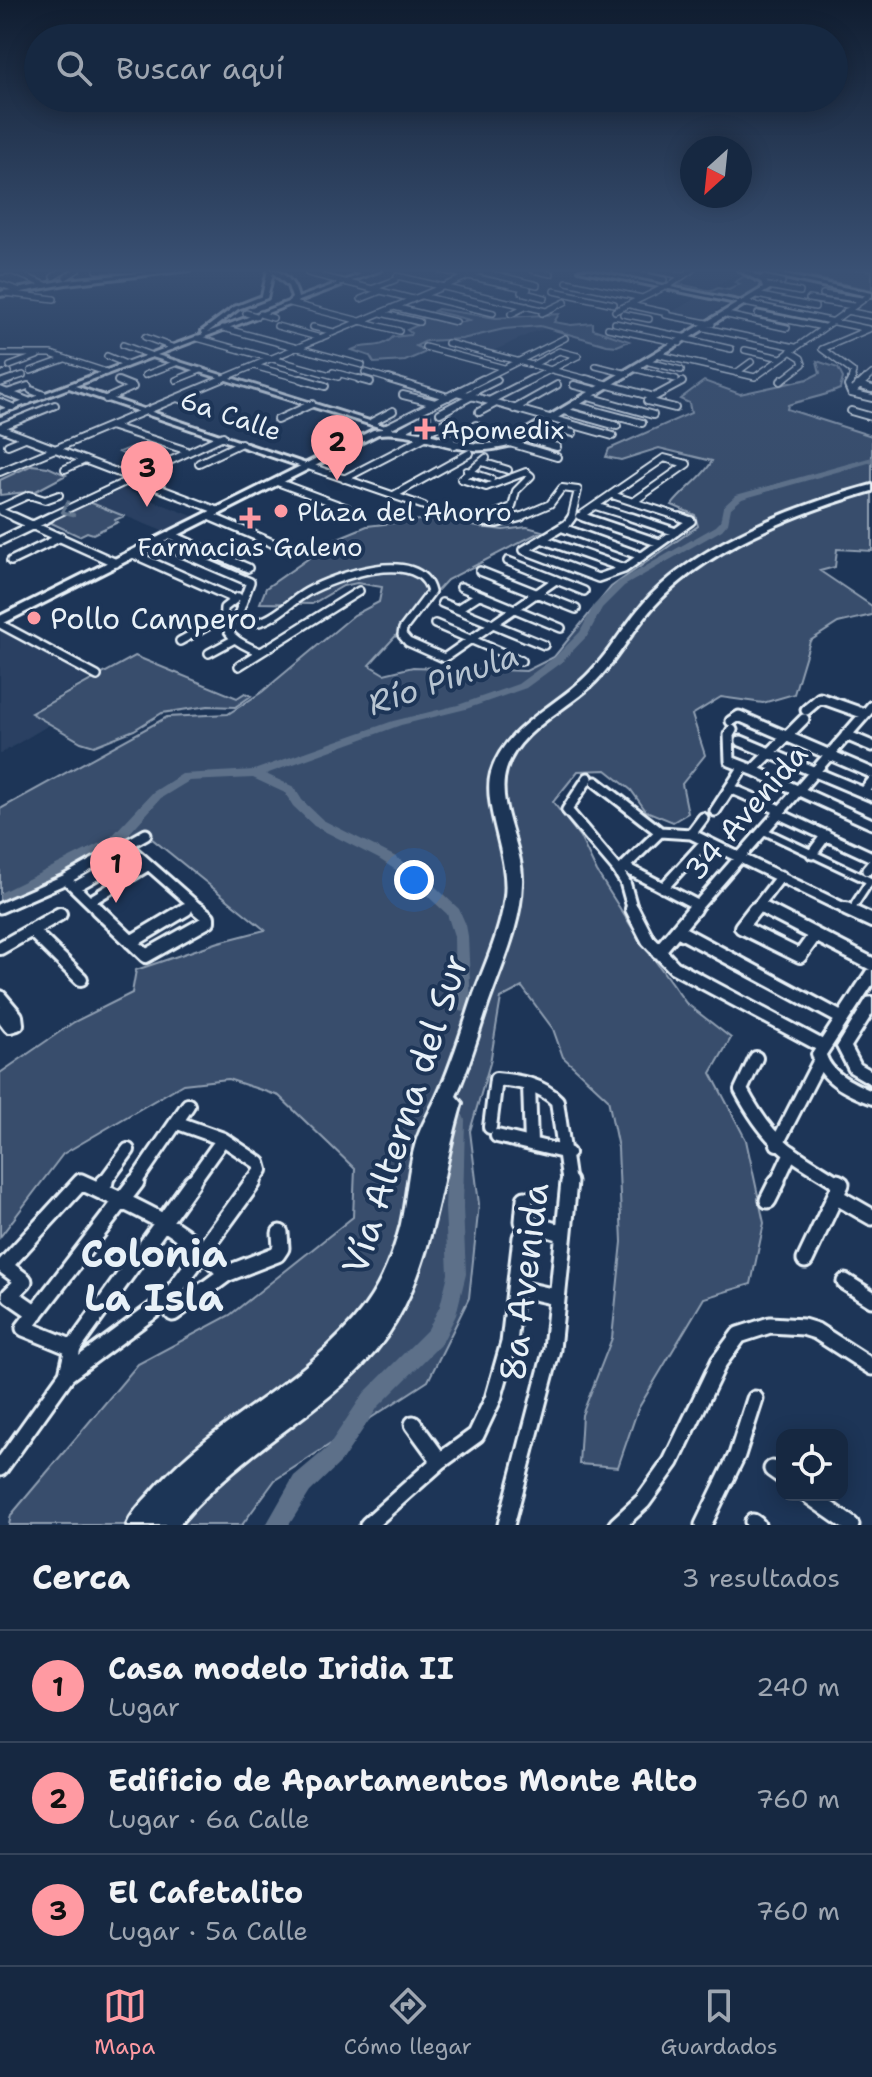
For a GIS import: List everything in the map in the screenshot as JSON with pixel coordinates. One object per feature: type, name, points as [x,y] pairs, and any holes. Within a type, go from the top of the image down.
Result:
[{"type":"main road","points":[[0,622],[372,434],[394,429],[470,450],[510,443],[683,341]]},
{"type":"main road","name":"Vía Alterna del Sur","points":[[140,1525],[177,1482],[364,1347],[385,1320],[409,1274],[423,1230],[438,1143],[452,1094],[481,1007],[521,917],[524,896],[520,855],[504,786],[508,764],[515,754],[602,678],[662,599],[690,574],[739,546],[823,507],[872,490]]},
{"type":"main road","name":"Vía Alterna del Sur","points":[[162,1525],[226,1449]]},
{"type":"street","points":[[156,341],[172,347]]},
{"type":"street","points":[[0,412],[188,341]]},
{"type":"street","points":[[210,341],[370,382]]},
{"type":"street","points":[[272,341],[448,397]]},
{"type":"street","points":[[0,472],[313,341]]},
{"type":"street","points":[[394,429],[435,403],[559,341]]},
{"type":"street","points":[[691,341],[731,349]]},
{"type":"street","points":[[759,341],[745,350],[781,358]]},
{"type":"street","points":[[765,341],[792,349],[801,358],[803,364],[781,381]]},
{"type":"street","points":[[660,355],[756,377],[803,341]]},
{"type":"street","points":[[841,341],[822,349],[853,372],[848,386],[851,393]]},
{"type":"street","points":[[448,343],[641,394],[675,408]]},
{"type":"street","points":[[123,345],[394,429],[427,416]]},
{"type":"street","points":[[425,347],[504,368]]},
{"type":"street","points":[[259,349],[338,377]]},
{"type":"street","points":[[479,412],[578,356],[559,351],[532,365]]},
{"type":"street","points":[[0,354],[44,354],[106,372]]},
{"type":"street","points":[[0,375],[44,354]]},
{"type":"street","points":[[682,360],[691,355]]},
{"type":"street","points":[[107,356],[126,364]]},
{"type":"street","points":[[31,371],[65,359]]},
{"type":"street","points":[[736,373],[751,362]]},
{"type":"street","points":[[145,375],[176,363]]},
{"type":"street","points":[[254,366],[325,386]]},
{"type":"street","points":[[596,366],[639,368],[679,377]]},
{"type":"street","points":[[697,373],[707,366]]},
{"type":"street","points":[[639,368],[679,377]]},
{"type":"street","points":[[176,380],[201,370]]},
{"type":"street","points":[[0,383],[23,375]]},
{"type":"street","points":[[651,399],[679,377]]},
{"type":"street","points":[[851,393],[870,377]]},
{"type":"street","points":[[440,413],[497,380]]},
{"type":"street","points":[[106,399],[133,387],[118,381]]},
{"type":"street","points":[[514,409],[557,385]]},
{"type":"street","points":[[574,385],[598,391]]},
{"type":"street","points":[[858,385],[872,389]]},
{"type":"street","name":"6a Calle","points":[[68,386],[424,506]]},
{"type":"street","points":[[4,392],[30,388],[44,395]]},
{"type":"street","points":[[4,392],[28,401]]},
{"type":"street","points":[[457,392],[514,409],[573,433]]},
{"type":"street","points":[[851,393],[872,398]]},
{"type":"street","points":[[403,395],[435,403]]},
{"type":"street","points":[[589,397],[653,415]]},
{"type":"street","points":[[177,398],[204,406]]},
{"type":"street","points":[[0,402],[12,407]]},
{"type":"street","points":[[277,420],[312,404]]},
{"type":"street","points":[[0,427],[55,405]]},
{"type":"street","points":[[574,405],[642,423]]},
{"type":"street","points":[[372,422],[393,411]]},
{"type":"street","points":[[564,411],[617,426]]},
{"type":"street","points":[[851,411],[872,417]]},
{"type":"street","points":[[344,479],[451,419]]},
{"type":"street","points":[[547,422],[613,436]]},
{"type":"street","points":[[443,442],[476,425]]},
{"type":"street","points":[[110,426],[185,450]]},
{"type":"street","points":[[0,427],[134,479],[291,551]]},
{"type":"street","points":[[455,446],[481,431]]},
{"type":"street","points":[[0,436],[10,432]]},
{"type":"street","points":[[0,541],[223,436]]},
{"type":"street","points":[[521,437],[557,447]]},
{"type":"street","points":[[8,445],[25,438]]},
{"type":"street","points":[[199,463],[241,443]]},
{"type":"street","points":[[510,443],[557,457]]},
{"type":"street","points":[[32,450],[44,445]]},
{"type":"street","points":[[394,495],[470,450],[486,458],[461,479],[482,487],[493,486],[521,472],[531,475],[516,491],[512,507],[482,518],[483,524],[495,526],[538,510],[553,503],[564,487],[578,490],[576,515]]},
{"type":"street","points":[[612,495],[633,502],[691,521],[624,569],[598,578],[524,550],[563,528],[576,515],[612,495],[664,458],[687,464],[633,502]]},
{"type":"street","points":[[65,469],[85,460]]},
{"type":"street","points":[[482,462],[508,470]]},
{"type":"street","points":[[467,471],[491,479]]},
{"type":"street","points":[[277,482],[347,508]]},
{"type":"street","points":[[0,510],[29,495],[45,500],[59,495]]},
{"type":"street","points":[[595,506],[676,532]]},
{"type":"street","points":[[0,510],[116,563]]},
{"type":"street","points":[[576,515],[660,543]]},
{"type":"street","points":[[563,528],[641,556]]},
{"type":"street","points":[[171,535],[248,568]]},
{"type":"street","points":[[11,561],[61,537]]},
{"type":"street","points":[[544,540],[624,569]]},
{"type":"street","points":[[158,541],[249,581],[238,616],[242,621],[254,623],[338,577],[371,569],[409,570],[423,576],[431,592],[403,629],[405,640],[444,658],[556,580]]},
{"type":"street","points":[[133,554],[230,597]]},
{"type":"street","points":[[508,561],[584,591]]},
{"type":"street","points":[[480,571],[576,609]]},
{"type":"street","points":[[461,587],[561,628]]},
{"type":"street","points":[[239,666],[359,591]]},
{"type":"street","points":[[244,594],[227,604],[222,618],[224,629],[233,640],[260,652]]},
{"type":"street","points":[[457,609],[479,595]]},
{"type":"street","points":[[442,603],[544,645]]},
{"type":"street","points":[[180,641],[222,618]]},
{"type":"street","points":[[0,622],[97,676]]},
{"type":"street","points":[[435,624],[521,661]]},
{"type":"street","points":[[209,653],[233,640]]},
{"type":"street","points":[[753,770],[772,754],[820,698],[867,715]]},
{"type":"street","name":"34 Avenida","points":[[658,952],[738,856],[867,715]]},
{"type":"street","points":[[872,773],[739,716],[729,735],[730,761],[872,824]]},
{"type":"street","points":[[846,735],[872,746]]},
{"type":"street","points":[[741,741],[868,794],[872,782]]},
{"type":"street","points":[[715,811],[741,771]]},
{"type":"street","points":[[822,1046],[674,967],[658,952],[632,909],[625,882],[617,869],[570,818],[567,810],[569,803],[592,780],[660,832],[691,834],[872,921]]},
{"type":"street","points":[[730,788],[872,857]]},
{"type":"street","points":[[691,834],[703,818]]},
{"type":"street","points":[[762,830],[870,881],[855,904]]},
{"type":"street","points":[[660,832],[624,867],[697,905]]},
{"type":"street","points":[[0,908],[37,892],[70,883],[131,850],[146,834]]},
{"type":"street","points":[[812,854],[826,835]]},
{"type":"street","points":[[663,888],[705,842]]},
{"type":"street","points":[[70,883],[144,954],[152,955],[208,921],[131,850]]},
{"type":"street","points":[[90,901],[149,865]]},
{"type":"street","points":[[781,876],[741,927],[800,956],[815,935]]},
{"type":"street","points":[[0,914],[37,892]]},
{"type":"street","points":[[131,942],[193,904]]},
{"type":"street","points":[[758,905],[872,964]]},
{"type":"street","points":[[0,948],[60,914]]},
{"type":"street","points":[[677,930],[841,1018]]},
{"type":"street","points":[[32,931],[81,979]]},
{"type":"street","points":[[777,1144],[819,1062],[822,1046],[872,974]]},
{"type":"street","points":[[0,997],[16,1016],[17,1024],[10,1026],[0,1013]]},
{"type":"street","points":[[872,1002],[844,1047],[850,1062],[872,1079]]},
{"type":"street","points":[[756,1058],[741,1090],[760,1125],[777,1144],[839,1180],[842,1188],[805,1260]]},
{"type":"street","points":[[819,1062],[831,1075],[872,1098]]},
{"type":"street","points":[[531,1144],[529,1085],[496,1079],[493,1132],[531,1144],[568,1153]]},
{"type":"street","name":"8a Avenida","points":[[506,1525],[552,1349],[569,1180],[568,1153],[557,1101],[551,1093],[529,1085]]},
{"type":"street","points":[[73,1348],[24,1328],[121,1202],[188,1105]]},
{"type":"street","points":[[0,1468],[67,1374],[167,1300],[262,1167],[223,1139],[178,1123]]},
{"type":"street","points":[[67,1374],[73,1348],[223,1139]]},
{"type":"street","points":[[99,1189],[128,1150]]},
{"type":"street","points":[[768,1200],[791,1152]]},
{"type":"street","points":[[36,1313],[10,1295],[24,1281],[4,1266],[77,1184],[86,1181],[121,1202],[165,1220],[204,1250],[226,1274]]},
{"type":"street","points":[[837,1197],[872,1217]]},
{"type":"street","points":[[525,1199],[523,1221],[562,1233]]},
{"type":"street","points":[[173,1313],[226,1274],[277,1254],[281,1248],[280,1233]]},
{"type":"street","points":[[368,1525],[440,1461],[476,1435],[493,1399],[509,1343],[521,1237]]},
{"type":"street","points":[[845,1282],[872,1299]]},
{"type":"street","points":[[516,1288],[556,1297]]},
{"type":"street","points":[[617,1525],[643,1501],[671,1462],[719,1362],[739,1335],[770,1325],[816,1331],[872,1367]]},
{"type":"street","points":[[703,1525],[737,1455],[755,1399]]},
{"type":"street","points":[[413,1424],[440,1461]]},
{"type":"street","points":[[817,1501],[851,1525]]},
{"type":"shaded area","points":[[388,341],[426,341],[416,346],[426,351],[405,361],[374,363],[370,356],[352,350]]},
{"type":"shaded area","points":[[449,341],[514,341],[491,352]]},
{"type":"shaded area","points":[[593,341],[629,341],[617,346]]},
{"type":"shaded area","points":[[817,361],[838,368],[843,378],[840,389],[788,405],[787,409],[872,436],[872,551],[837,549],[835,567],[820,571],[872,606],[872,615],[838,623],[810,641],[794,694],[763,703],[721,697],[692,715],[705,755],[682,784],[688,813],[673,822],[646,811],[631,790],[606,770],[578,771],[553,802],[580,837],[597,872],[638,937],[686,1003],[731,1038],[711,1073],[746,1140],[764,1223],[751,1284],[704,1298],[638,1409],[618,1467],[579,1464],[582,1415],[612,1338],[622,1242],[618,1148],[608,1099],[563,1057],[553,1029],[522,987],[501,998],[490,1063],[470,1131],[479,1204],[469,1298],[428,1381],[275,1480],[242,1525],[9,1525],[11,1515],[138,1364],[230,1315],[353,1217],[355,1169],[279,1096],[228,1079],[183,1084],[63,1154],[0,1237],[0,1073],[74,1022],[132,993],[136,970],[265,930],[146,834],[0,908],[0,809],[167,717],[228,714],[262,692],[354,615],[379,602],[382,587],[357,583],[343,586],[312,604],[260,603],[266,588],[338,538],[367,526],[437,518],[464,520],[472,526],[503,530],[527,527],[542,531],[447,580],[369,665],[384,674],[413,667],[526,671],[554,657],[611,587],[698,526],[695,515],[672,505],[712,461],[659,448],[621,460],[606,457],[609,449],[691,413],[689,403],[680,399],[704,381],[740,394],[808,379],[820,373]]},
{"type":"shaded area","points":[[134,446],[172,458],[133,477],[116,470],[136,460],[119,452]]},
{"type":"shaded area","points":[[32,465],[48,467],[66,475],[36,491],[0,495],[0,480]]},
{"type":"shaded area","points":[[120,488],[195,517],[165,532],[90,502]]},
{"type":"shaded area","points":[[89,502],[124,516],[93,534],[87,532],[79,536],[47,521]]},
{"type":"shaded area","points":[[0,629],[94,676],[30,712],[49,725],[0,754]]},
{"type":"shaded area","points":[[135,656],[237,698],[245,693],[251,696],[235,707],[208,706],[162,713],[134,730],[94,746],[81,742],[31,713]]},
{"type":"waterway","name":"Río Pinula","points":[[255,774],[397,723],[462,707],[522,686],[559,659],[584,633],[598,607],[621,584],[719,528],[724,523],[727,507],[739,497],[872,459]]},
{"type":"waterway","name":"Río Pinula","points":[[0,899],[115,841],[157,795],[186,777],[255,774]]},
{"type":"waterway","points":[[255,774],[290,790],[297,803],[318,823],[406,869],[452,910],[461,936],[463,1006]]},
{"type":"waterway","points":[[277,1525],[302,1484],[334,1455],[371,1400],[435,1336],[449,1308],[457,1274],[454,1208],[457,1120]]},
{"type":"place","name":"Apomedix","points":[[425,429]]},
{"type":"place","name":"Edificio de Apartamentos Monte Alto","points":[[337,481]]},
{"type":"place","name":"El Cafetalito","points":[[147,507]]},
{"type":"place","name":"Plaza del Ahorro","points":[[281,511]]},
{"type":"place","name":"Farmacias Galeno","points":[[250,518]]},
{"type":"place","name":"Pollo Campero","points":[[34,618]]},
{"type":"place","name":"Casa modelo Iridia II","points":[[116,903]]},
{"type":"district","name":"Colonia La Isla","points":[[154,1275]]}]
